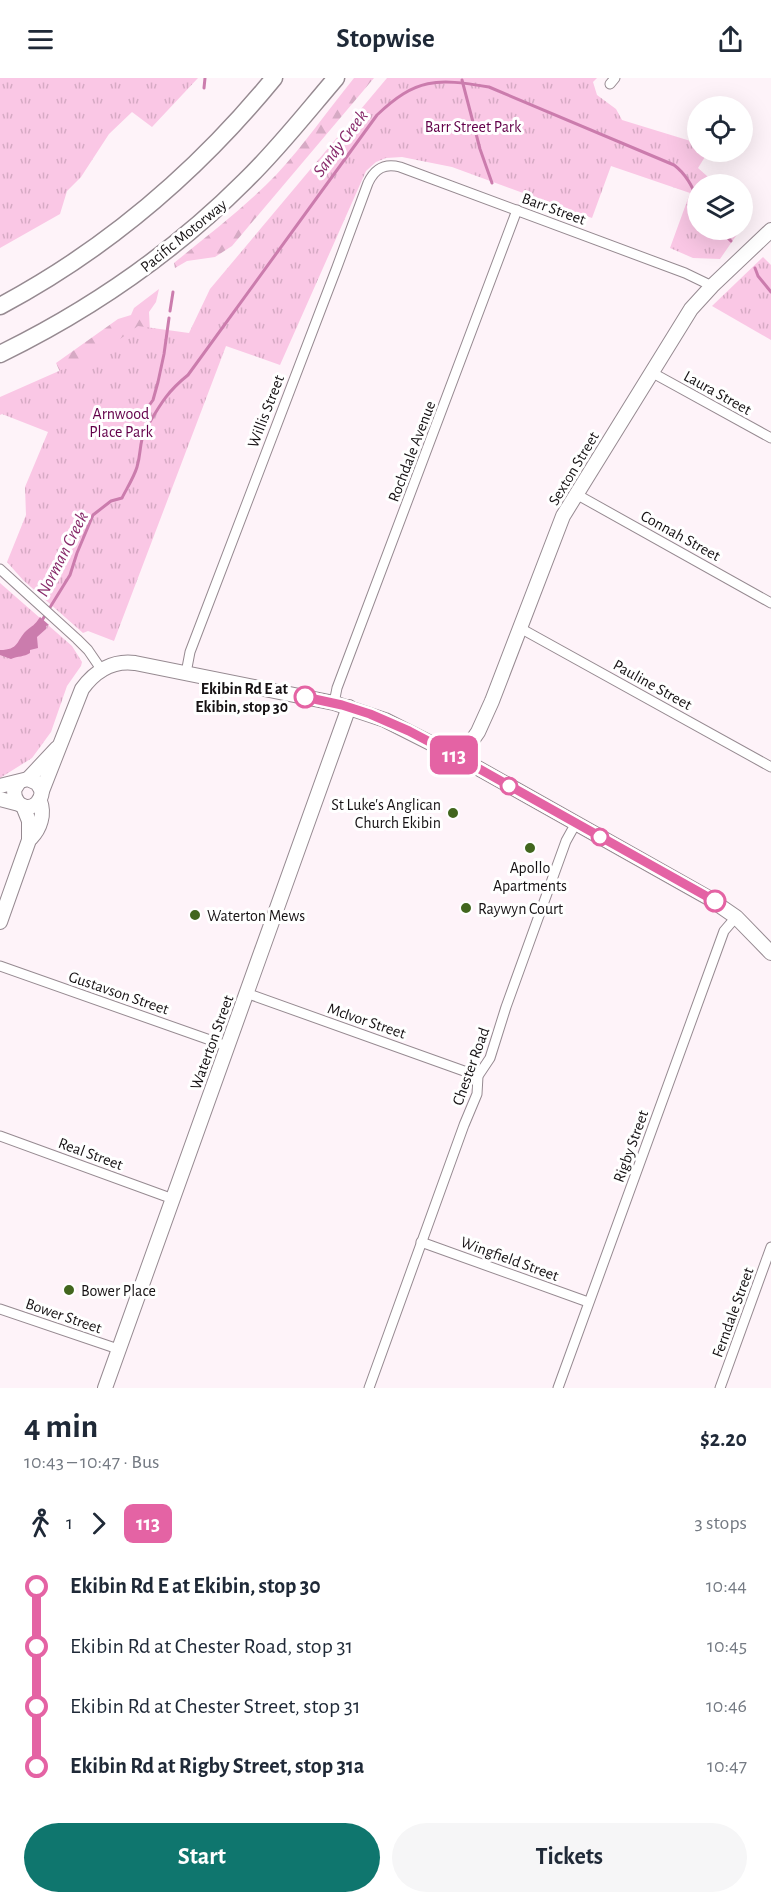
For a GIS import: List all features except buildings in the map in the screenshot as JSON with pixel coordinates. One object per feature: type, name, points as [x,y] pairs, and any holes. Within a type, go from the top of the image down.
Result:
[{"type":"highway","points":[[0,306],[67,267],[135,218],[204,156],[274,78]]},
{"type":"highway","name":"Pacific Motorway","points":[[0,354],[42,333],[89,305],[142,269],[194,229],[246,181],[336,78]]},
{"type":"main road","name":"Sexton Street","points":[[460,758],[483,722],[560,522],[576,494],[691,309],[771,230]]},
{"type":"main road","points":[[0,799],[32,807],[41,796],[82,689],[101,669],[114,664],[130,662],[186,673],[334,703],[385,720],[460,758],[707,897],[736,917],[771,953]]},
{"type":"main road","name":"Waterton Street","points":[[105,1388],[349,707]]},
{"type":"main road","points":[[0,922],[29,840],[29,820],[21,805],[15,800],[14,790],[60,746]]},
{"type":"main road","points":[[0,786],[24,781],[37,783],[41,796],[42,815],[36,833],[29,840]]},
{"type":"street","name":"Barr Street","points":[[382,166],[400,167],[685,273],[712,286]]},
{"type":"street","name":"Willis Street","points":[[186,673],[190,652],[368,183],[374,172],[382,166]]},
{"type":"street","name":"Rochdale Avenue","points":[[334,703],[337,688],[517,210]]},
{"type":"street","name":"Laura Street","points":[[651,372],[771,438]]},
{"type":"street","name":"Connah Street","points":[[576,494],[771,603]]},
{"type":"street","points":[[0,569],[77,639],[101,669]]},
{"type":"street","name":"Pauline Street","points":[[520,628],[771,767]]},
{"type":"street","name":"Chester Road","points":[[369,1388],[477,1094],[478,1076],[490,1058],[566,841],[576,823]]},
{"type":"street","name":"Rigby Street","points":[[558,1388],[724,931],[736,917]]},
{"type":"street","name":"Gustavson Street","points":[[0,966],[227,1046]]},
{"type":"street","name":"McIvor Street","points":[[246,993],[478,1076]]},
{"type":"street","name":"Real Street","points":[[0,1136],[173,1198]]},
{"type":"street","name":"Wingfield Street","points":[[421,1242],[588,1302]]},
{"type":"street","name":"Ferndale Street","points":[[720,1388],[771,1247]]},
{"type":"street","name":"Bower Street","points":[[0,1309],[118,1349]]},
{"type":"green space","points":[[0,78],[198,78],[152,127],[132,112],[109,134],[81,177],[67,191],[60,214],[0,248]]},
{"type":"green space","points":[[354,78],[374,78],[232,246],[215,257],[187,261],[175,268],[174,263],[239,210],[276,175]]},
{"type":"green space","points":[[387,78],[597,78],[593,82],[597,95],[616,109],[622,120],[687,140],[687,162],[702,162],[698,168],[705,174],[687,174],[687,192],[611,166],[592,218],[452,167],[402,157],[386,158],[376,162],[366,171],[280,365],[226,346],[114,641],[88,631],[83,633],[23,580],[7,562],[26,515],[25,487],[48,432],[0,415],[0,397],[102,352],[138,326],[189,333],[210,289]]},
{"type":"green space","points":[[687,201],[687,240],[733,240],[720,259],[693,258],[670,248]]},
{"type":"green space","points":[[763,257],[771,265],[771,340],[712,306]]},
{"type":"green space","points":[[159,289],[156,302],[149,312],[150,332],[60,372],[56,363],[118,319],[131,315],[134,308]]},
{"type":"green space","points":[[0,583],[72,646],[82,662],[67,686],[51,732],[32,758],[0,778]]},
{"type":"shaded area","points":[[40,617],[49,625],[37,637],[38,648],[11,659],[0,655],[0,650],[14,647]]},
{"type":"waterway","name":"Norman Creek","points":[[204,88],[205,78]]},
{"type":"waterway","points":[[462,80],[480,149],[492,183]]},
{"type":"waterway","name":"Sandy Creek","points":[[148,425],[165,398],[188,375],[377,115],[391,103],[416,88],[441,82],[489,87],[674,165],[687,180]]},
{"type":"waterway","name":"Sandy Creek","points":[[755,268],[758,276],[771,292]]},
{"type":"waterway","name":"Norman Creek","points":[[170,311],[173,292]]},
{"type":"waterway","name":"Norman Creek","points":[[41,622],[70,575],[93,515],[111,501],[122,498],[134,475],[148,425],[146,418],[148,407],[153,400],[158,382],[169,318]]},
{"type":"bus line","name":"113","points":[[305,697],[370,714],[409,731],[715,901]]},
{"type":"place","name":"Ekibin Rd E at Ekibin, stop 30","points":[[305,697]]},
{"type":"place","name":"St Luke's Anglican Church Ekibin","points":[[453,813]]},
{"type":"place","name":"Apollo Apartments","points":[[530,848]]},
{"type":"place","name":"Raywyn Court","points":[[466,908]]},
{"type":"place","name":"Waterton Mews","points":[[195,915]]},
{"type":"place","name":"Bower Place","points":[[69,1290]]},
{"type":"park label","name":"Barr Street Park","points":[[473,126]]},
{"type":"park label","name":"Arnwood Place Park","points":[[121,422]]}]
